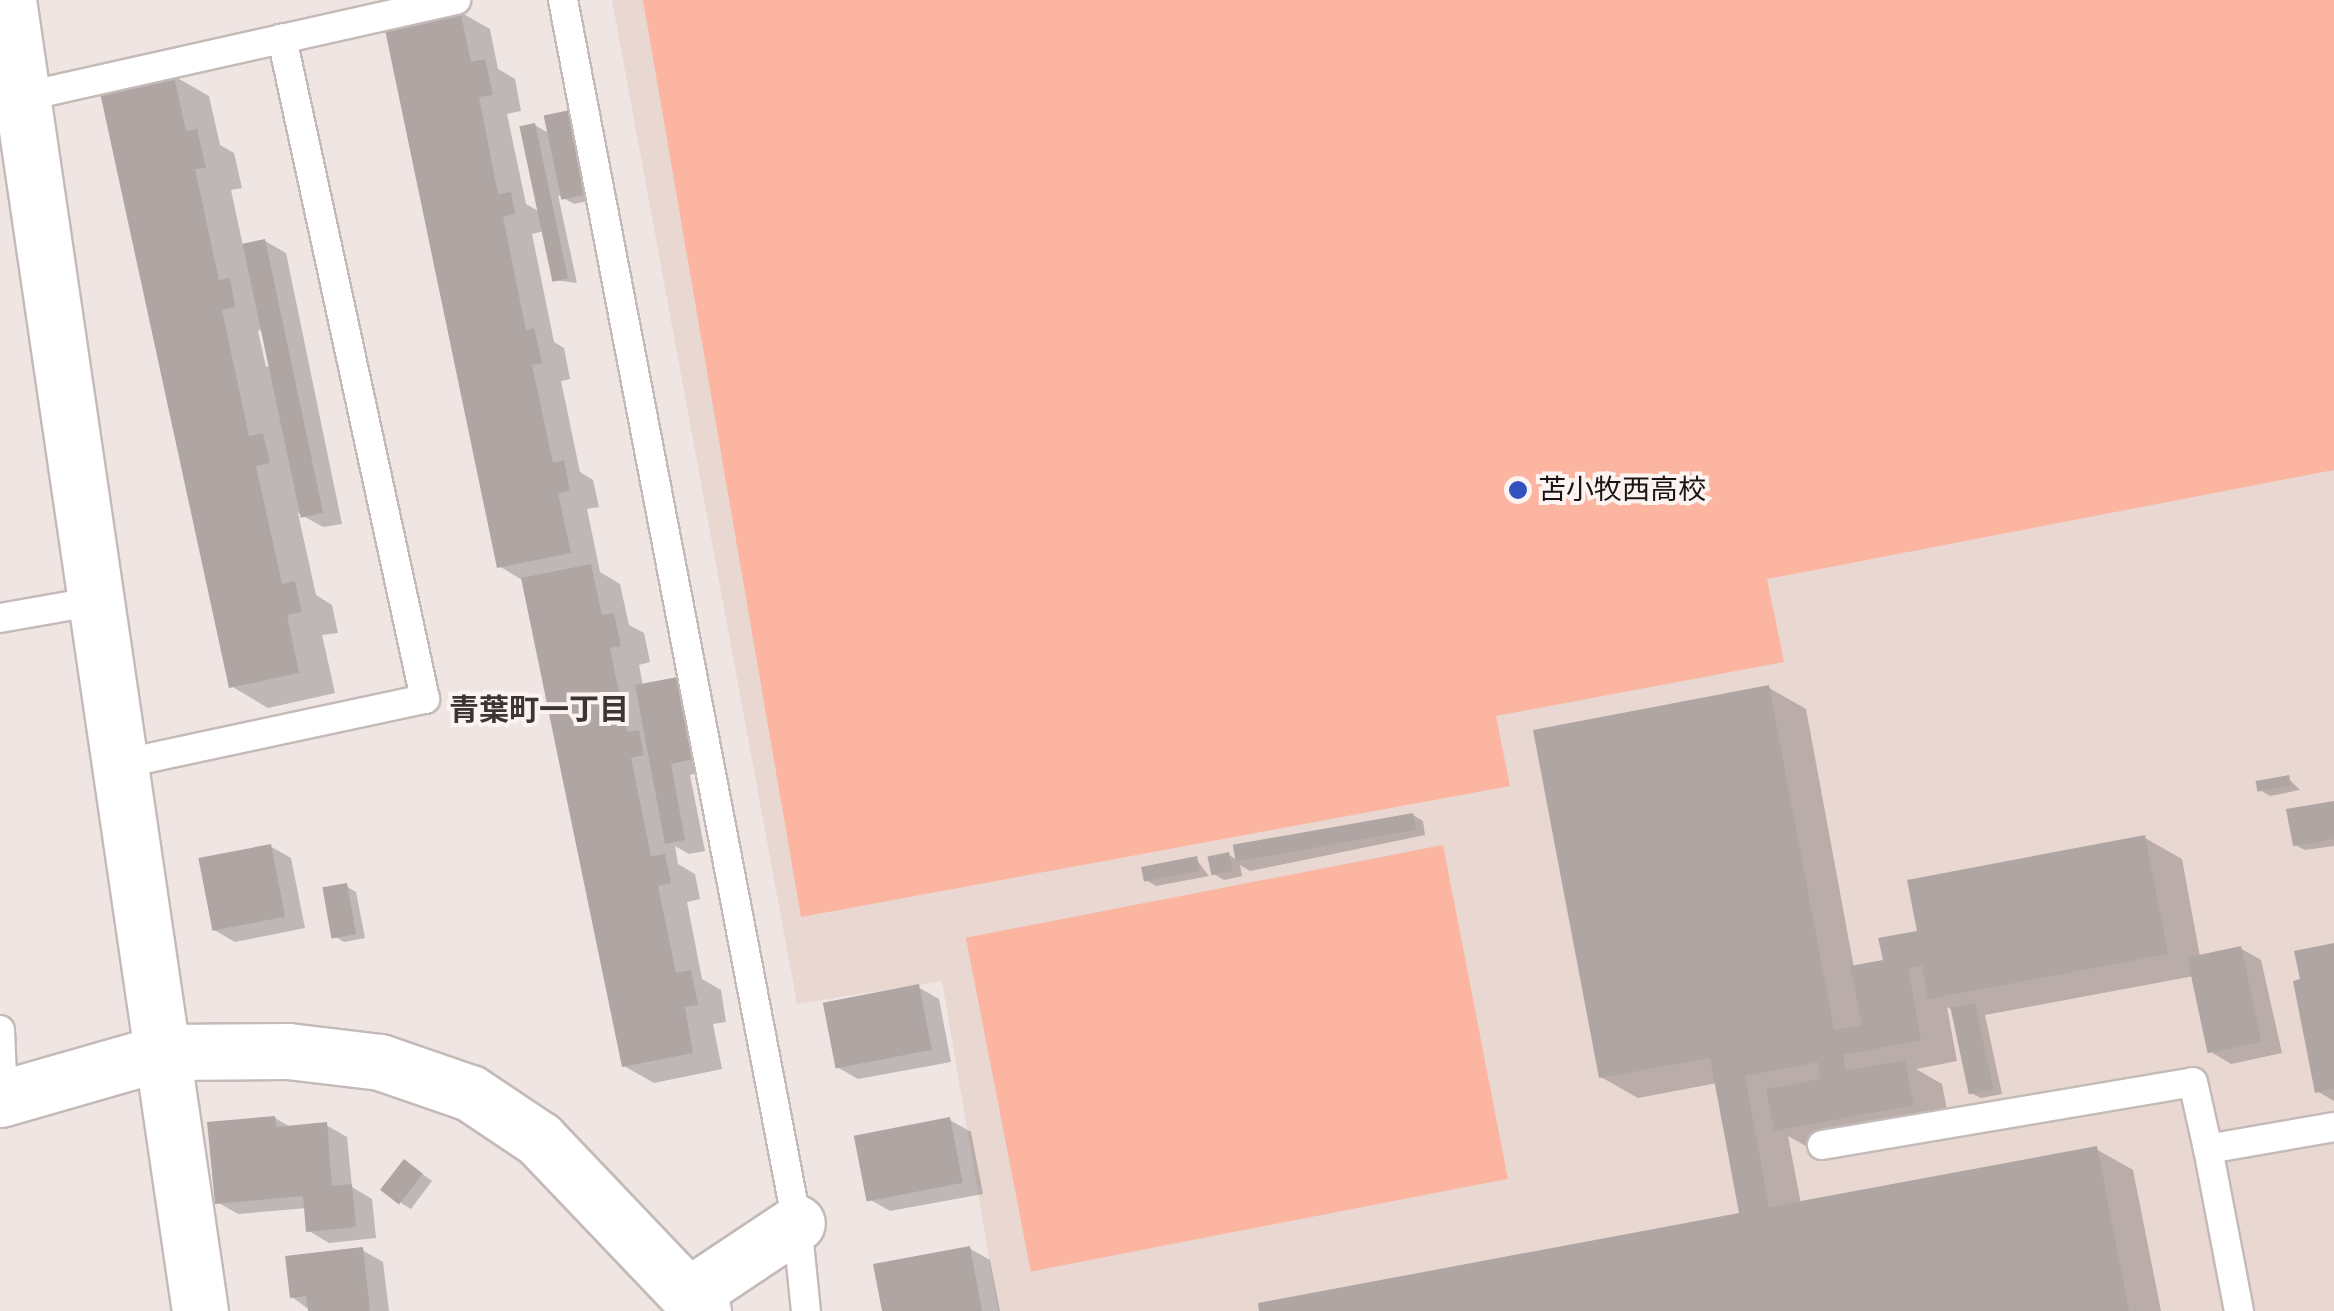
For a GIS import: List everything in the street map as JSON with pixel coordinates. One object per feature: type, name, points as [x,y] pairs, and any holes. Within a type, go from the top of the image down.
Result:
[{"type":"street","points":[[8,0],[22,97],[23,275],[96,601],[200,1311]]},
{"type":"street","points":[[1,1098],[164,1052],[288,1051],[380,1062],[470,1093],[539,1139],[697,1302],[797,1223]]},
{"type":"lane","points":[[22,97],[456,0]]},
{"type":"lane","points":[[563,0],[797,1223],[806,1311]]},
{"type":"lane","points":[[121,764],[425,699],[282,38]]},
{"type":"lane","points":[[0,618],[96,601]]},
{"type":"lane","points":[[0,1030],[1,1098]]},
{"type":"lane","points":[[1822,1144],[2193,1082],[2238,1311]]},
{"type":"lane","points":[[2208,1148],[2334,1127]]},
{"type":"shaded area","name":"苫小牧西高校","points":[[612,0],[2334,0],[2334,1311],[998,1311],[942,981],[797,1004]]},
{"type":"shaded area","points":[[643,0],[2334,0],[2334,470],[1767,579],[1784,662],[1496,716],[1510,786],[801,917]]},
{"type":"shaded area","points":[[1443,845],[1508,1179],[1031,1271],[966,938]]},
{"type":"building","points":[[460,9],[471,62],[485,59],[493,95],[479,97],[498,194],[511,192],[515,214],[503,217],[526,330],[534,328],[542,363],[532,365],[553,463],[564,460],[570,491],[558,493],[571,553],[497,568],[384,25]]},
{"type":"building","points":[[173,72],[186,131],[197,129],[206,168],[195,169],[219,280],[230,278],[235,307],[222,310],[249,436],[263,433],[270,463],[256,466],[282,584],[295,581],[302,612],[287,615],[299,673],[229,688],[99,88]]},
{"type":"building","points":[[570,110],[588,194],[561,200],[544,116]]},
{"type":"building","points":[[535,123],[568,279],[552,282],[519,126]]},
{"type":"building","points":[[265,239],[323,513],[301,518],[243,244]]},
{"type":"building","points":[[591,564],[602,615],[614,613],[621,646],[610,648],[627,732],[639,730],[644,755],[631,758],[651,856],[665,854],[671,883],[658,886],[676,973],[691,970],[698,1005],[685,1007],[693,1053],[622,1067],[521,578]]},
{"type":"building","points":[[683,676],[699,758],[671,764],[685,840],[665,844],[635,685]]},
{"type":"building","points":[[1769,685],[1834,1030],[1862,1025],[1850,966],[1883,960],[1878,938],[1917,931],[1907,880],[2145,835],[2168,954],[1928,999],[1922,965],[1908,968],[1921,1040],[1843,1055],[1846,1071],[1905,1060],[1914,1105],[1774,1131],[1766,1089],[1820,1079],[1818,1062],[1745,1076],[1769,1207],[2097,1146],[2129,1311],[1259,1311],[1258,1303],[1739,1213],[1710,1058],[1599,1078],[1533,730]]},
{"type":"building","points":[[2289,775],[2291,786],[2257,792],[2256,781]]},
{"type":"building","points":[[2334,801],[2334,839],[2293,846],[2286,809]]},
{"type":"building","points":[[1413,813],[1416,830],[1236,862],[1233,845]]},
{"type":"building","points":[[271,844],[285,917],[212,931],[198,858]]},
{"type":"building","points":[[1229,852],[1233,871],[1211,875],[1207,857]]},
{"type":"building","points":[[1197,856],[1200,871],[1144,882],[1141,867]]},
{"type":"building","points":[[347,883],[356,934],[331,939],[322,887]]},
{"type":"building","points":[[2334,943],[2334,1089],[2315,1093],[2293,981],[2300,979],[2294,951]]},
{"type":"building","points":[[2241,946],[2261,1042],[2208,1053],[2187,957]]},
{"type":"building","points":[[919,984],[932,1050],[836,1068],[823,1003]]},
{"type":"building","points":[[1975,1003],[1993,1089],[1969,1094],[1951,1008]]},
{"type":"building","points":[[275,1116],[276,1127],[327,1122],[332,1186],[352,1184],[356,1227],[306,1232],[303,1196],[215,1204],[207,1122]]},
{"type":"building","points":[[950,1117],[963,1183],[867,1201],[854,1136]]},
{"type":"building","points":[[404,1159],[423,1174],[399,1205],[380,1190]]},
{"type":"building","points":[[970,1246],[982,1311],[882,1311],[873,1264]]},
{"type":"building","points":[[363,1247],[370,1311],[308,1311],[306,1296],[290,1298],[285,1256]]},
{"type":"place","name":"苫小牧西高校","points":[[1518,490]]},
{"type":"district","name":"青葉町一丁目","points":[[539,711]]}]
